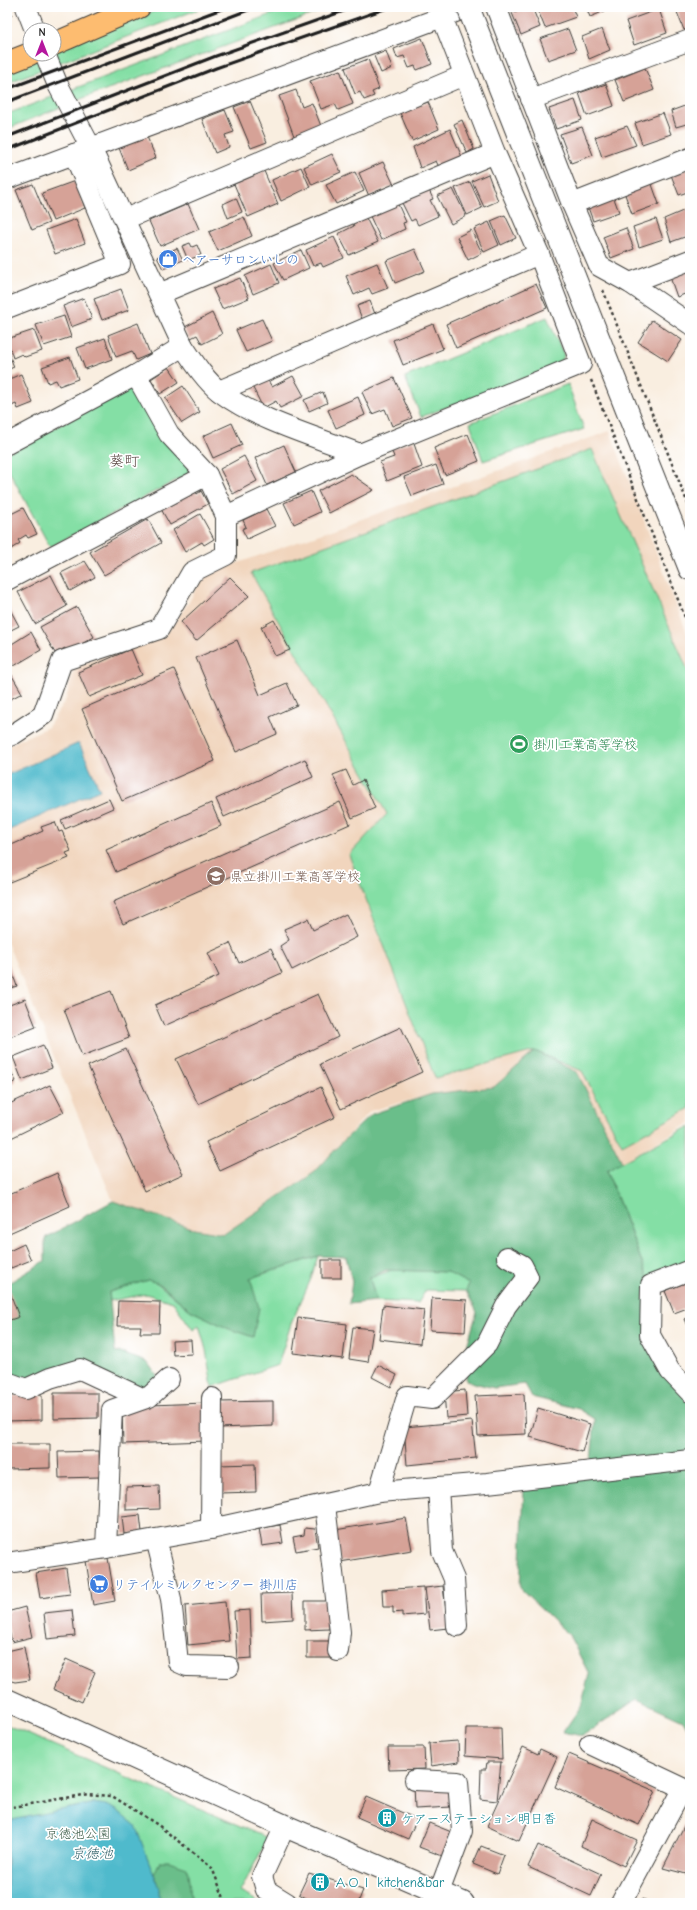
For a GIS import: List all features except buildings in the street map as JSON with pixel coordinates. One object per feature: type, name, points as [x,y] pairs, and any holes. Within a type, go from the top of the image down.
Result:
[{"type":"main road","points":[[62,41],[139,7]]},
{"type":"main road","points":[[7,63],[22,57]]},
{"type":"street","points":[[26,7],[32,22]]},
{"type":"street","points":[[7,179],[468,7],[690,569]]},
{"type":"street","points":[[496,7],[572,204],[599,266],[630,283],[690,324]]},
{"type":"street","points":[[226,516],[360,454],[581,364],[539,254],[494,153],[442,17]]},
{"type":"street","points":[[531,99],[690,40]]},
{"type":"street","points":[[7,308],[120,264],[83,151],[58,83],[49,62]]},
{"type":"street","points":[[125,220],[464,75]]},
{"type":"street","points":[[83,151],[125,220],[183,346],[197,366],[219,391],[254,413],[360,454]]},
{"type":"street","points":[[159,294],[494,153]]},
{"type":"street","points":[[572,204],[690,158]]},
{"type":"street","points":[[219,391],[539,254]]},
{"type":"street","points":[[630,283],[690,260]]},
{"type":"street","points":[[7,444],[136,375],[183,346]]},
{"type":"street","points":[[7,737],[43,715],[62,661],[159,629],[192,572],[226,555],[226,516],[207,475],[169,434],[136,375]]},
{"type":"street","points":[[7,580],[207,475]]},
{"type":"street","points":[[379,1492],[407,1396],[432,1399],[442,1390],[487,1344],[506,1306],[528,1277],[522,1265],[507,1257]]},
{"type":"street","points":[[690,1270],[651,1285],[650,1335],[670,1372],[690,1392]]},
{"type":"street","points":[[7,1382],[26,1389],[50,1378],[80,1369],[142,1398]]},
{"type":"street","points":[[106,1548],[112,1410],[142,1398],[149,1397],[169,1379]]},
{"type":"street","points":[[211,1529],[212,1398]]},
{"type":"street","points":[[7,1563],[106,1548],[211,1529],[379,1492],[690,1460]]},
{"type":"street","points":[[438,1487],[442,1551],[454,1579],[457,1626]]},
{"type":"street","points":[[325,1504],[340,1632],[338,1651]]},
{"type":"street","points":[[156,1539],[171,1599],[178,1662],[187,1666],[229,1667]]},
{"type":"street","points":[[7,1700],[285,1826],[463,1903]]},
{"type":"street","points":[[590,1744],[683,1788],[621,1903]]},
{"type":"street","points":[[415,1780],[458,1782],[462,1831],[439,1892]]},
{"type":"street","points":[[285,1826],[262,1876],[266,1890],[287,1903]]},
{"type":"path","points":[[600,283],[690,509]]},
{"type":"path","points":[[590,377],[690,630]]},
{"type":"path","points":[[7,1808],[88,1794],[112,1796],[158,1826],[212,1868],[226,1903]]},
{"type":"shaded area","points":[[610,431],[690,641],[690,1123],[622,1162],[577,1072],[554,1057],[535,1051],[495,1087],[432,1094],[370,1111],[315,1172],[224,1234],[194,1229],[113,1201],[7,942],[7,746],[48,727],[66,699],[74,667],[165,636],[189,602],[204,575]]},
{"type":"green space","points":[[165,7],[204,7],[62,62],[62,47]]},
{"type":"green space","points":[[290,7],[332,7],[86,97],[7,129],[7,114]]},
{"type":"green space","points":[[23,62],[61,62],[7,83],[7,68]]},
{"type":"green space","points":[[547,317],[564,355],[561,364],[421,417],[405,377]]},
{"type":"green space","points":[[568,384],[584,429],[483,461],[470,423]]},
{"type":"green space","points":[[130,388],[138,390],[189,464],[188,474],[50,547],[7,467],[7,453]]},
{"type":"green space","name":"掛川工業高等学校","points":[[592,449],[690,675],[690,1108],[622,1145],[582,1071],[535,1051],[435,1078],[349,855],[387,814],[251,573]]},
{"type":"green space","points":[[535,1051],[577,1072],[622,1162],[607,1171],[649,1281],[662,1357],[690,1391],[690,1457],[590,1471],[595,1419],[579,1409],[532,1397],[525,1384],[494,1388],[466,1381],[467,1346],[477,1312],[466,1291],[469,1284],[447,1272],[386,1270],[370,1278],[376,1301],[349,1304],[352,1281],[346,1257],[318,1256],[250,1278],[259,1308],[253,1337],[229,1329],[190,1310],[160,1284],[148,1280],[109,1292],[115,1351],[147,1362],[162,1383],[144,1395],[107,1379],[7,1379],[7,1284],[45,1261],[45,1238],[113,1201],[194,1229],[224,1234],[315,1172],[342,1142],[372,1114],[432,1094],[494,1087]]},
{"type":"green space","points":[[690,1126],[690,1267],[649,1281],[607,1170]]},
{"type":"green space","points":[[318,1256],[310,1281],[291,1324],[278,1365],[212,1387],[206,1350],[199,1325],[193,1330],[173,1302],[146,1294],[110,1301],[109,1292],[148,1280],[156,1282],[190,1310],[225,1327],[253,1337],[250,1278]]},
{"type":"green space","points":[[392,1270],[447,1272],[469,1284],[466,1291],[426,1290],[418,1303],[376,1301],[370,1278]]},
{"type":"green space","points":[[690,1460],[690,1733],[683,1720],[637,1699],[582,1736],[563,1732],[581,1706],[589,1674],[569,1635],[520,1588],[524,1486]]},
{"type":"green space","name":"京徳池公園","points":[[7,1725],[268,1838],[240,1892],[261,1903],[7,1903]]},
{"type":"green space","points":[[160,1861],[169,1861],[187,1867],[192,1903],[157,1903],[154,1874]]},
{"type":"water","points":[[79,743],[100,790],[7,831],[7,775]]},
{"type":"water","name":"京徳池","points":[[94,1803],[107,1805],[117,1810],[135,1825],[159,1888],[159,1903],[7,1903],[7,1821]]},
{"type":"railway","points":[[7,89],[227,7]]},
{"type":"railway","points":[[7,102],[256,7]]},
{"type":"railway","points":[[7,137],[216,56],[355,7]]},
{"type":"railway","points":[[7,150],[216,68],[390,7]]},
{"type":"place","name":"ヘアーサロンいしの","points":[[168,259]]},
{"type":"place","name":"掛川工業高等学校","points":[[519,744]]},
{"type":"place","name":"県立掛川工業高等学校","points":[[216,876]]},
{"type":"place","name":"リテイルミルクセンター 掛川店","points":[[99,1584]]},
{"type":"place","name":"ケアーステーション明日香","points":[[387,1818]]},
{"type":"place","name":"ＡＯＩ kitchen&bar","points":[[320,1882]]},
{"type":"district","name":"葵町","points":[[124,461]]}]
